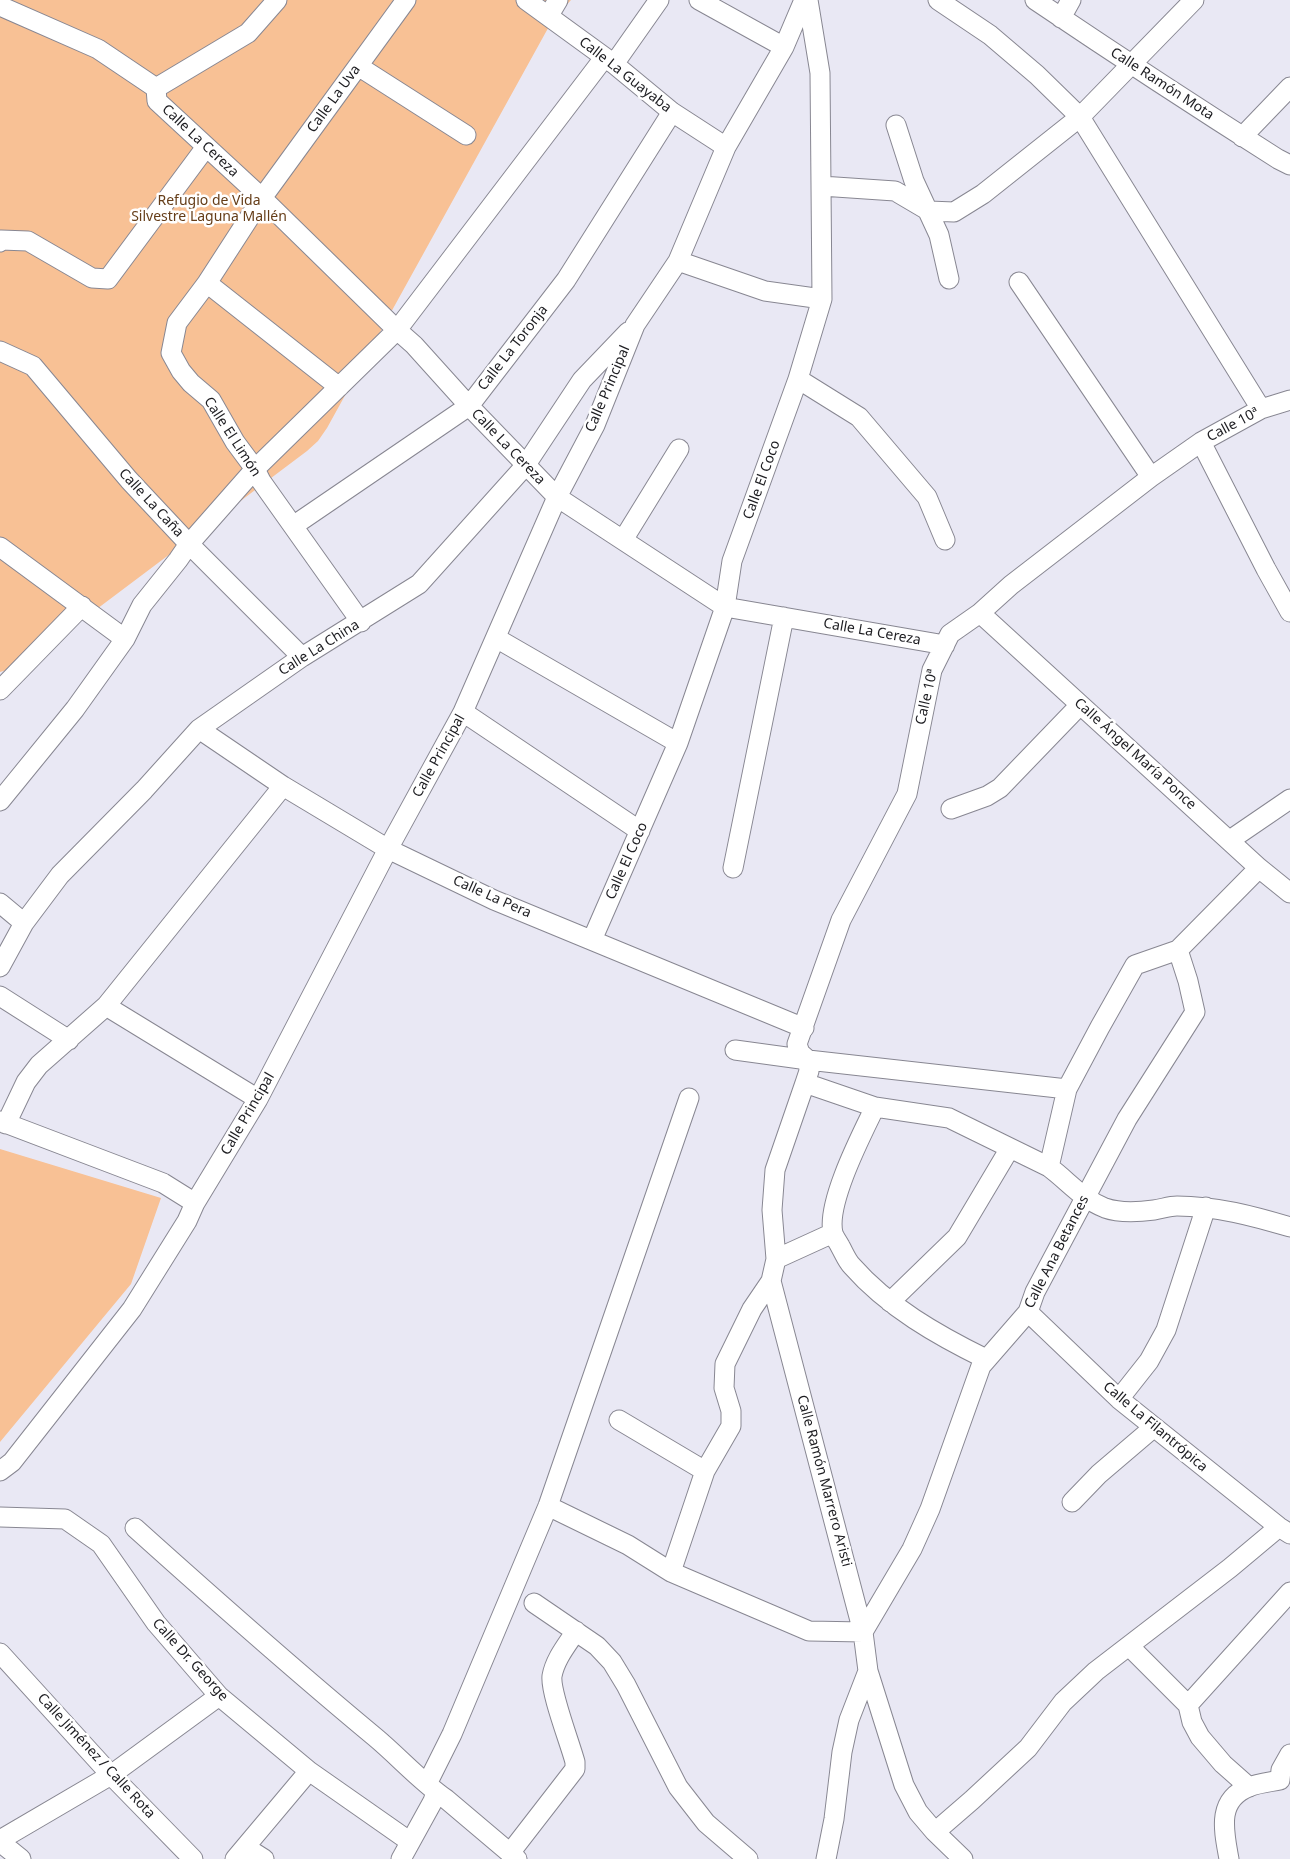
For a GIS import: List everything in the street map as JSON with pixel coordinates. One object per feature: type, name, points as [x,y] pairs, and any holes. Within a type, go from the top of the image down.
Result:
[{"type":"street","points":[[157,94],[248,33],[277,0]]},
{"type":"street","name":"Calle La Uva","points":[[262,198],[406,0]]},
{"type":"street","name":"Calle La Guayaba","points":[[526,0],[553,8],[609,61],[672,112],[726,147]]},
{"type":"street","points":[[0,801],[75,709],[125,640],[142,605],[189,544],[255,469],[397,330],[659,0]]},
{"type":"street","points":[[700,0],[784,47]]},
{"type":"street","name":"Calle Principal","points":[[4,1462],[132,1309],[187,1221],[195,1203],[258,1099],[388,849],[463,712],[557,497],[595,425],[634,324],[678,261],[726,147],[784,47],[804,0]]},
{"type":"street","name":"Calle El Coco","points":[[592,940],[678,743],[725,607],[732,561],[798,379],[822,299],[820,73],[808,0]]},
{"type":"street","points":[[938,0],[990,35],[1037,75],[1080,117],[1261,409]]},
{"type":"street","name":"Calle Ramón Mota","points":[[1035,0],[1242,137],[1290,165]]},
{"type":"street","points":[[1061,18],[1071,0]]},
{"type":"street","points":[[821,186],[895,190],[928,211],[954,212],[983,194],[1080,117],[1194,0]]},
{"type":"street","name":"Calle La Cereza","points":[[0,6],[98,49],[157,94],[206,147],[262,198],[414,345],[468,406],[557,497],[725,607],[945,645]]},
{"type":"street","points":[[358,66],[466,135]]},
{"type":"street","points":[[1242,137],[1290,87]]},
{"type":"street","name":"Calle La Toronja","points":[[293,526],[468,406],[566,280],[672,112]]},
{"type":"street","points":[[896,125],[914,181],[939,235],[949,279]]},
{"type":"street","points":[[0,242],[1,240],[28,240],[92,278],[108,279],[206,147]]},
{"type":"street","name":"Calle El Limón","points":[[262,198],[207,283],[177,323],[171,353],[190,383],[211,400],[234,442],[255,469],[260,481],[360,622]]},
{"type":"street","points":[[678,261],[765,291],[822,299]]},
{"type":"street","points":[[1019,282],[1151,477]]},
{"type":"street","points":[[207,283],[339,387]]},
{"type":"street","name":"Calle La China","points":[[0,967],[24,923],[60,875],[144,790],[199,729],[302,657],[419,584],[525,466],[582,380],[634,324]]},
{"type":"street","name":"Calle La Caña","points":[[0,351],[33,366],[129,480],[189,544],[302,657]]},
{"type":"street","points":[[798,379],[859,417],[927,497],[945,540]]},
{"type":"street","name":"Calle 10ª","points":[[808,1060],[800,1054],[797,1044],[841,920],[907,794],[932,670],[950,634],[980,613],[1011,585],[1151,477],[1201,442],[1261,409],[1290,400]]},
{"type":"street","points":[[1201,442],[1290,612]]},
{"type":"street","points":[[624,540],[679,448]]},
{"type":"street","points":[[0,546],[125,640]]},
{"type":"street","points":[[0,690],[82,606]]},
{"type":"street","name":"Calle Ángel María Ponce","points":[[980,613],[1259,868],[1290,893]]},
{"type":"street","points":[[732,868],[784,617]]},
{"type":"street","points":[[496,638],[678,743]]},
{"type":"street","points":[[951,809],[987,796],[1000,788],[1080,705]]},
{"type":"street","points":[[463,712],[640,831]]},
{"type":"street","name":"Calle La Pera","points":[[199,729],[283,786],[388,849],[494,900],[804,1028]]},
{"type":"street","points":[[195,1203],[163,1183],[3,1122],[26,1082],[39,1065],[106,1006],[283,786]]},
{"type":"street","points":[[1230,840],[1290,798]]},
{"type":"street","points":[[1049,1167],[1067,1089],[1135,965],[1178,950],[1259,868]]},
{"type":"street","points":[[0,903],[24,923]]},
{"type":"street","name":"Calle Ana Betances","points":[[863,1632],[912,1549],[930,1509],[981,1366],[1028,1312],[1035,1292],[1127,1120],[1195,1012],[1178,950]]},
{"type":"street","points":[[0,996],[69,1040]]},
{"type":"street","points":[[106,1006],[258,1099]]},
{"type":"street","points":[[735,1050],[1067,1089]]},
{"type":"street","name":"Calle Ramón Marrero Aristi","points":[[808,1060],[809,1071],[775,1170],[772,1210],[776,1259],[771,1281],[863,1632],[868,1671],[904,1785],[918,1812],[935,1832],[963,1859]]},
{"type":"street","points":[[805,1083],[876,1107],[949,1118],[1049,1167],[1084,1198],[1106,1208],[1129,1212],[1174,1206],[1206,1207],[1243,1214],[1290,1227]]},
{"type":"street","points":[[401,1859],[409,1841],[433,1801],[432,1788],[452,1734],[548,1506],[689,1098]]},
{"type":"street","points":[[876,1107],[853,1153],[842,1182],[834,1210],[833,1233],[851,1265],[890,1302],[946,1339],[986,1359]]},
{"type":"street","points":[[890,1302],[957,1237],[1010,1148]]},
{"type":"street","points":[[1119,1399],[1149,1361],[1166,1330],[1206,1207]]},
{"type":"street","points":[[776,1259],[833,1233]]},
{"type":"street","points":[[671,1572],[705,1471],[731,1426],[731,1411],[724,1388],[725,1364],[752,1309],[771,1281]]},
{"type":"street","name":"Calle La Filantrópica","points":[[1028,1312],[1119,1399],[1284,1531]]},
{"type":"street","points":[[619,1420],[705,1471]]},
{"type":"street","points":[[1072,1502],[1099,1474],[1153,1428]]},
{"type":"street","points":[[548,1506],[628,1545],[671,1572],[809,1631],[863,1632]]},
{"type":"street","name":"Calle Dr. George","points":[[0,1516],[65,1519],[101,1544],[156,1623],[219,1696],[309,1771],[409,1841]]},
{"type":"street","points":[[134,1528],[287,1664],[387,1746],[432,1788],[514,1856],[575,1769],[575,1762],[553,1690],[552,1677],[562,1653],[576,1631]]},
{"type":"street","points":[[935,1832],[1028,1748],[1064,1702],[1096,1671],[1230,1568],[1284,1531]]},
{"type":"street","points":[[1188,1705],[1290,1592]]},
{"type":"street","points":[[534,1603],[597,1646],[612,1662],[626,1685],[678,1787],[706,1824],[748,1859]]},
{"type":"street","points":[[1129,1646],[1188,1705],[1192,1722],[1200,1737],[1223,1764],[1249,1787]]},
{"type":"street","name":"Calle Jiménez / Calle Rota","points":[[0,1652],[111,1775],[193,1859]]},
{"type":"street","points":[[826,1859],[834,1819],[842,1752],[850,1720],[868,1671]]},
{"type":"street","points":[[21,1859],[0,1841],[111,1775],[219,1696]]},
{"type":"street","points":[[1229,1859],[1224,1835],[1224,1817],[1229,1801],[1249,1787],[1285,1784],[1282,1770],[1290,1754]]},
{"type":"street","points":[[264,1859],[240,1853],[309,1771]]},
{"type":"green space","name":"Refugio de Vida Silvestre Laguna Mallén","points":[[0,0],[571,0],[552,21],[327,428],[318,441],[29,660],[17,667],[0,672]]},
{"type":"green space","points":[[0,1149],[161,1198],[131,1284],[0,1442]]}]
